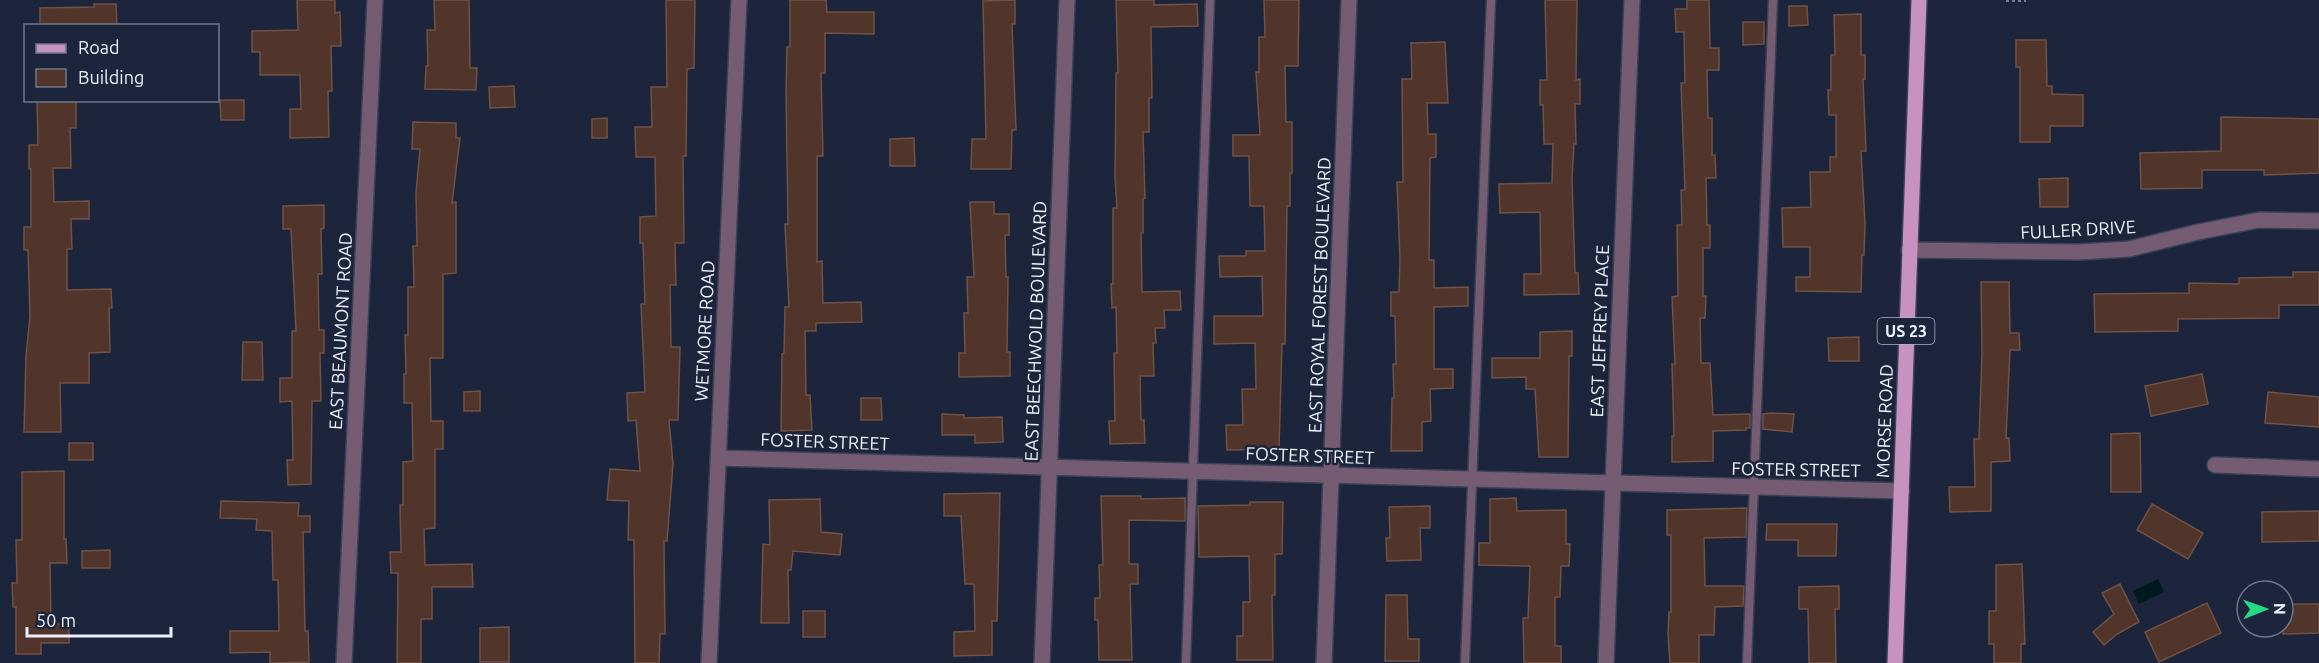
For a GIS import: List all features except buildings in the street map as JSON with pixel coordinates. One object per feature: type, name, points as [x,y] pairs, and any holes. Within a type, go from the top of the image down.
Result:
[{"type":"main road","name":"MORSE ROAD","points":[[1895,663],[1919,0]]},
{"type":"street","name":"EAST BEAUMONT ROAD","points":[[344,663],[375,0]]},
{"type":"street","name":"WETMORE ROAD","points":[[709,663],[739,0]]},
{"type":"street","name":"EAST BEECHWOLD BOULEVARD","points":[[1042,663],[1067,0]]},
{"type":"street","name":"EAST ROYAL FOREST BOULEVARD","points":[[1324,663],[1349,0]]},
{"type":"street","name":"EAST JEFFREY PLACE","points":[[1606,663],[1632,0]]},
{"type":"street","name":"FULLER DRIVE","points":[[1909,250],[2079,252],[2128,249],[2259,220],[2319,221]]},
{"type":"street","name":"FOSTER STREET","points":[[718,458],[1902,491]]},
{"type":"street","points":[[2215,465],[2319,469]]},
{"type":"lane","points":[[1186,663],[1210,0]]},
{"type":"lane","points":[[1465,663],[1491,0]]},
{"type":"lane","points":[[1747,663],[1773,0]]},
{"type":"path","points":[[2006,0],[2026,0]]},
{"type":"shaded area","points":[[2158,579],[2164,592],[2139,604],[2133,591]]}]
